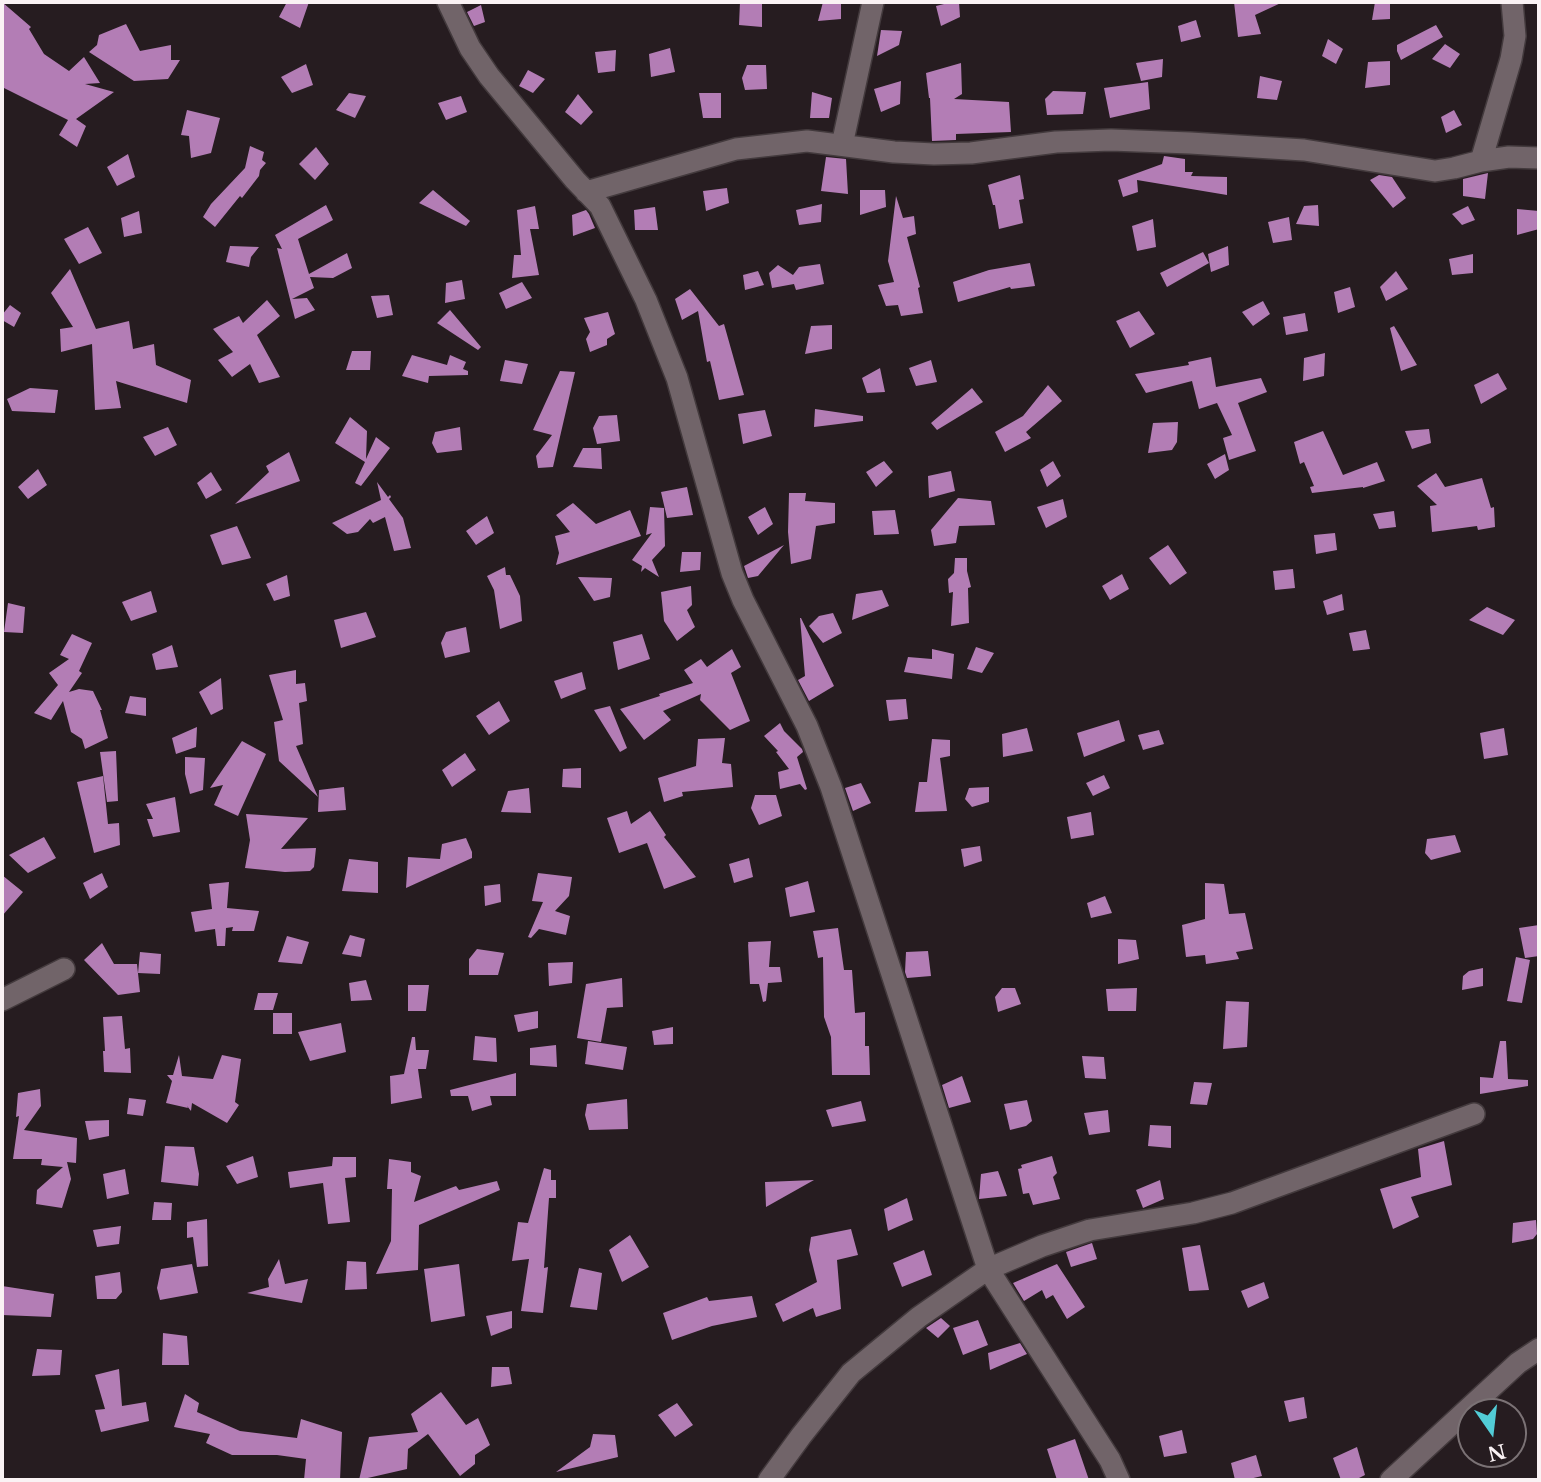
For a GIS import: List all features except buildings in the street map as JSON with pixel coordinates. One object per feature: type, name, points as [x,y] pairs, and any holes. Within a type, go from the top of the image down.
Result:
[{"type":"street","points":[[448,2],[470,48],[489,76],[600,206],[646,300],[677,378],[732,573],[807,726],[831,787],[988,1269],[1110,1460],[1119,1480]]},
{"type":"street","points":[[842,145],[873,2]]},
{"type":"street","points":[[1481,161],[1513,47],[1515,36],[1512,2]]},
{"type":"street","points":[[586,192],[736,149],[807,141],[934,154],[971,153],[1056,142],[1111,140],[1304,150],[1435,171],[1509,157],[1539,158]]},
{"type":"street","points":[[2,1000],[64,969]]},
{"type":"street","points":[[769,1480],[851,1373],[919,1317],[988,1269],[1042,1246],[1090,1230],[1193,1213],[1232,1203],[1474,1114]]},
{"type":"street","points":[[1391,1480],[1518,1363],[1539,1349]]}]
